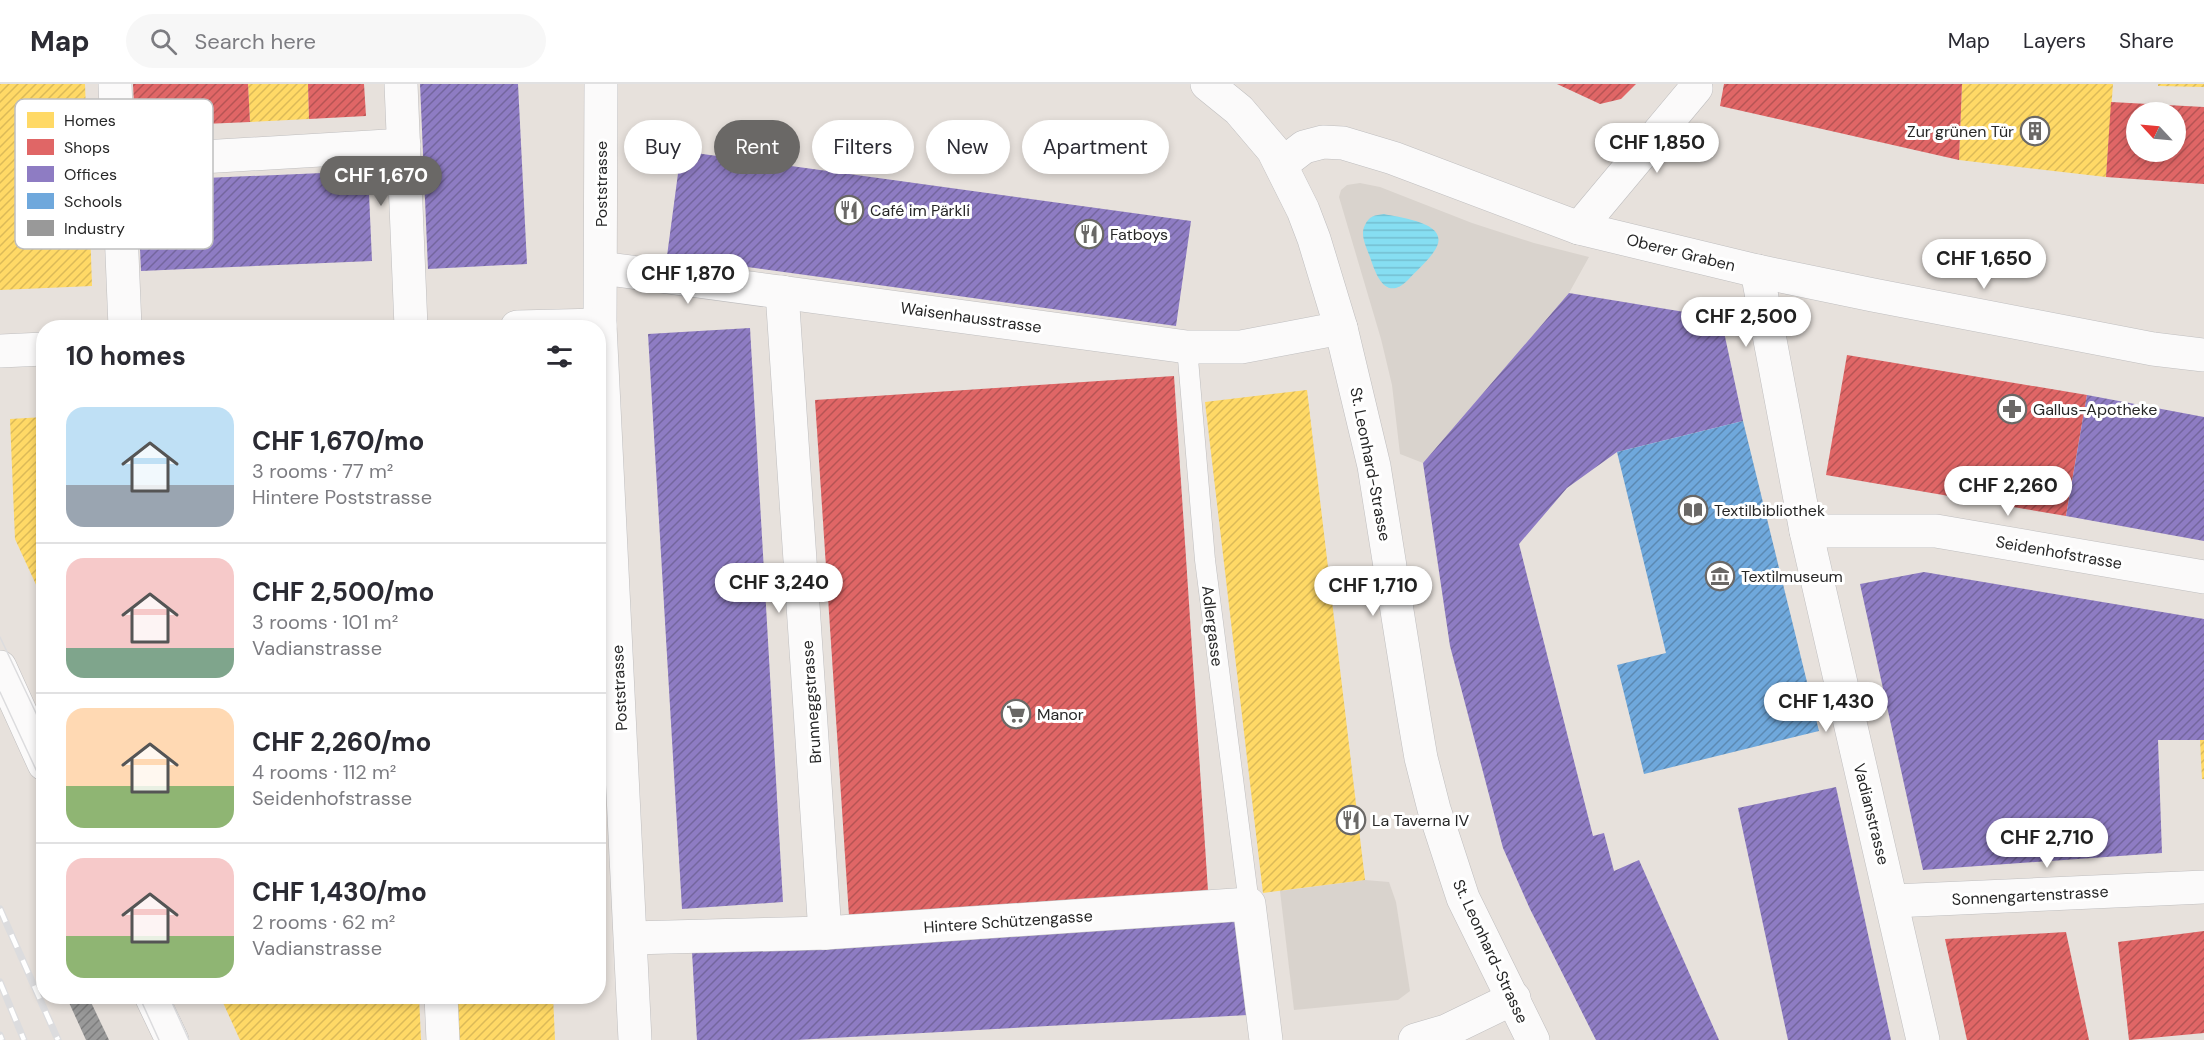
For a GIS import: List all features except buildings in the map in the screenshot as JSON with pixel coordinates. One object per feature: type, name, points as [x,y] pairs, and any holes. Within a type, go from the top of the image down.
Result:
[{"type":"street","points":[[115,84],[116,99]]},
{"type":"street","points":[[401,84],[411,320]]},
{"type":"street","name":"Poststrasse","points":[[600,320],[601,84]]},
{"type":"street","points":[[1207,84],[1239,110],[1273,150],[1281,164]]},
{"type":"street","points":[[1579,228],[1696,88],[1695,84]]},
{"type":"street","name":"Oberer Graben","points":[[1281,164],[1304,147],[1323,142],[1343,143],[1393,158],[1579,228],[1757,271],[2153,349],[2204,355]]},
{"type":"street","points":[[213,156],[404,145]]},
{"type":"street","name":"St. Leonhard-Strasse","points":[[1281,164],[1314,240],[1341,328],[1378,487],[1417,735],[1434,809],[1463,898],[1533,1040]]},
{"type":"street","points":[[122,249],[125,320]]},
{"type":"street","name":"Waisenhausstrasse","points":[[601,268],[1187,347],[1241,347],[1341,328]]},
{"type":"street","name":"Vadianstrasse","points":[[1757,271],[1806,531],[1893,901],[1923,1040]]},
{"type":"street","name":"Brunneggstrasse","points":[[782,292],[825,933]]},
{"type":"street","points":[[0,351],[36,349]]},
{"type":"street","name":"Poststrasse","points":[[606,444],[635,1040]]},
{"type":"street","name":"Seidenhofstrasse","points":[[1806,531],[1936,531],[2204,577]]},
{"type":"street","points":[[0,667],[36,746]]},
{"type":"street","name":"Sonnengartenstrasse","points":[[1893,901],[2204,887]]},
{"type":"street","points":[[1248,904],[1266,1040]]},
{"type":"street","name":"Hintere Schützengasse","points":[[631,938],[825,933],[1248,904]]},
{"type":"street","points":[[1415,1040],[1446,1031],[1514,998]]},
{"type":"street","points":[[155,1004],[172,1040]]},
{"type":"street","points":[[441,1004],[443,1040]]},
{"type":"lane","name":"Adlergasse","points":[[1187,347],[1205,560],[1248,904]]},
{"type":"shaded area","points":[[1360,183],[1380,187],[1472,223],[1534,243],[1589,257],[1569,293],[1423,463],[1400,454],[1392,385],[1381,339],[1339,197],[1341,190],[1347,185]]},
{"type":"shaded area","points":[[1365,880],[1389,882],[1396,902],[1410,991],[1398,1000],[1294,1010],[1280,891]]},
{"type":"water","points":[[1384,214],[1413,220],[1432,229],[1437,235],[1438,243],[1430,257],[1408,280],[1394,288],[1389,288],[1380,280],[1363,238],[1363,229],[1368,220]]},
{"type":"tram line","points":[[0,637],[36,713]]},
{"type":"tram line","points":[[0,692],[36,770]]},
{"type":"tram line","points":[[143,1004],[159,1040]]},
{"type":"tram line","points":[[173,1004],[189,1040]]},
{"type":"railway","points":[[0,909],[36,990]]},
{"type":"railway","points":[[0,982],[24,1040]]},
{"type":"railway","points":[[42,1004],[58,1040]]},
{"type":"railway","points":[[0,1035],[2,1040]]},
{"type":"place","name":"Zur grünen Tür","points":[[2035,131]]},
{"type":"place","name":"Café im Pärkli","points":[[849,210]]},
{"type":"place","name":"Fatboys","points":[[1089,234]]},
{"type":"place","name":"Gallus-Apotheke","points":[[2012,409]]},
{"type":"place","name":"Textilbibliothek","points":[[1693,510]]},
{"type":"place","name":"Textilmuseum","points":[[1720,576]]},
{"type":"place","name":"Manor","points":[[1016,714]]},
{"type":"place","name":"La Taverna IV","points":[[1351,820]]}]
